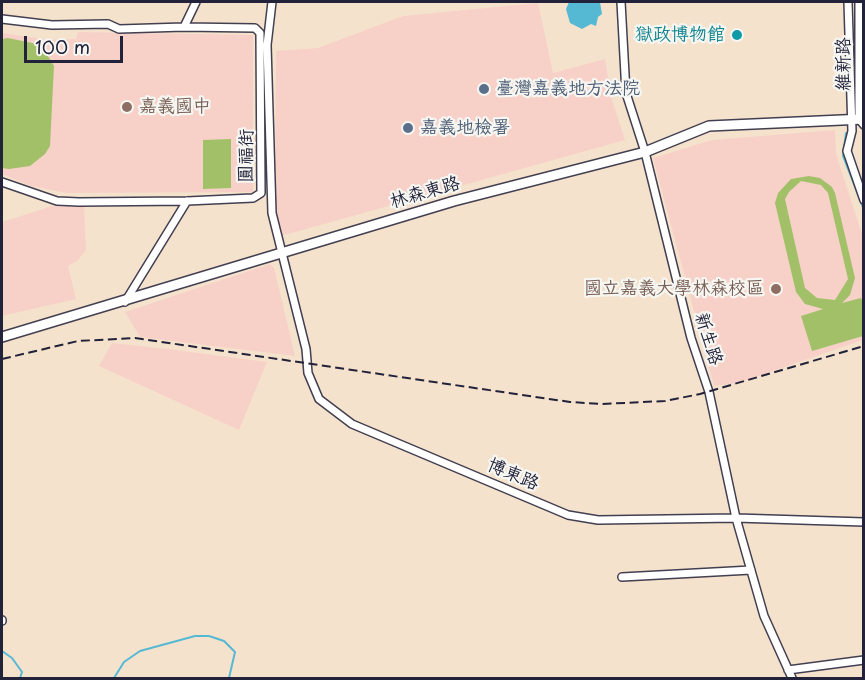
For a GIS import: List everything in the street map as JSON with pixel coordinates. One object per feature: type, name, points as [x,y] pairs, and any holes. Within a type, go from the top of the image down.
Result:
[{"type":"main road","name":"林森東路","points":[[2,337],[125,302],[280,252],[454,201],[645,152],[709,126],[859,120]]},
{"type":"street","points":[[2,19],[52,26],[108,24],[119,29],[184,27],[196,2]]},
{"type":"street","name":"圓福街","points":[[272,2],[267,45],[271,194],[280,252]]},
{"type":"street","name":"新生路","points":[[621,2],[626,93],[645,152],[691,338],[709,392],[736,518],[769,629],[792,678]]},
{"type":"street","name":"維新路","points":[[848,2],[849,35],[859,120]]},
{"type":"street","name":"維新路","points":[[859,120],[860,2]]},
{"type":"street","name":"圓福街","points":[[184,27],[255,28],[260,33],[262,76],[261,193],[253,198],[187,201]]},
{"type":"street","points":[[849,35],[861,35]]},
{"type":"street","points":[[859,120],[852,131],[848,151],[864,200]]},
{"type":"street","points":[[2,182],[57,201],[187,201]]},
{"type":"street","points":[[125,302],[187,201]]},
{"type":"street","name":"博東路","points":[[280,252],[306,349],[308,373],[320,399],[352,424],[568,515],[598,520],[736,518],[864,522]]},
{"type":"street","points":[[622,577],[751,570]]},
{"type":"street","points":[[788,670],[864,660]]},
{"type":"shaded area","points":[[538,3],[553,73],[605,59],[612,100],[625,140],[281,236],[275,200],[276,51],[318,48],[403,16]]},
{"type":"shaded area","name":"嘉義國中","points":[[78,32],[253,35],[253,192],[67,193],[31,186],[2,174],[2,33],[50,40],[76,39]]},
{"type":"shaded area","name":"國立嘉義大學林森校區","points":[[835,130],[836,154],[863,237],[863,340],[738,383],[714,386],[653,158],[712,140]]},
{"type":"shaded area","points":[[84,205],[86,250],[77,261],[68,266],[76,299],[2,316],[2,222],[52,206]]},
{"type":"shaded area","points":[[270,264],[274,268],[295,356],[140,337],[125,312]]},
{"type":"shaded area","points":[[112,343],[267,362],[239,430],[99,366]]},
{"type":"green space","points":[[8,38],[37,44],[45,51],[54,66],[50,146],[45,154],[30,166],[9,169],[2,168],[2,39]]},
{"type":"green space","points":[[231,139],[231,188],[203,189],[203,140]]},
{"type":"green space","points":[[809,176],[820,178],[832,187],[855,278],[850,295],[842,303],[861,298],[864,305],[863,336],[812,351],[801,316],[823,309],[805,304],[796,292],[775,203],[778,193],[791,179]],"holes":[[[801,181],[821,185],[828,193],[848,279],[835,300],[817,298],[805,288],[785,199]]]},
{"type":"water","points":[[569,2],[600,2],[602,14],[598,17],[596,26],[591,24],[582,29],[570,23],[566,9]]},
{"type":"waterway","points":[[846,133],[843,156],[864,210]]},
{"type":"waterway","points":[[114,678],[124,662],[140,651],[195,636],[209,636],[224,641],[235,652],[229,678]]},
{"type":"waterway","points":[[2,651],[12,658],[22,672],[20,678]]},
{"type":"railway","points":[[2,359],[78,341],[135,338],[570,402],[602,404],[665,401],[700,394],[864,346]]},
{"type":"place","name":"獄政博物館","points":[[737,35]]},
{"type":"place","name":"臺灣嘉義地方法院","points":[[484,89]]},
{"type":"place","name":"嘉義國中","points":[[127,107]]},
{"type":"place","name":"嘉義地檢署","points":[[408,128]]},
{"type":"place","name":"國立嘉義大學林森校區","points":[[776,289]]}]
